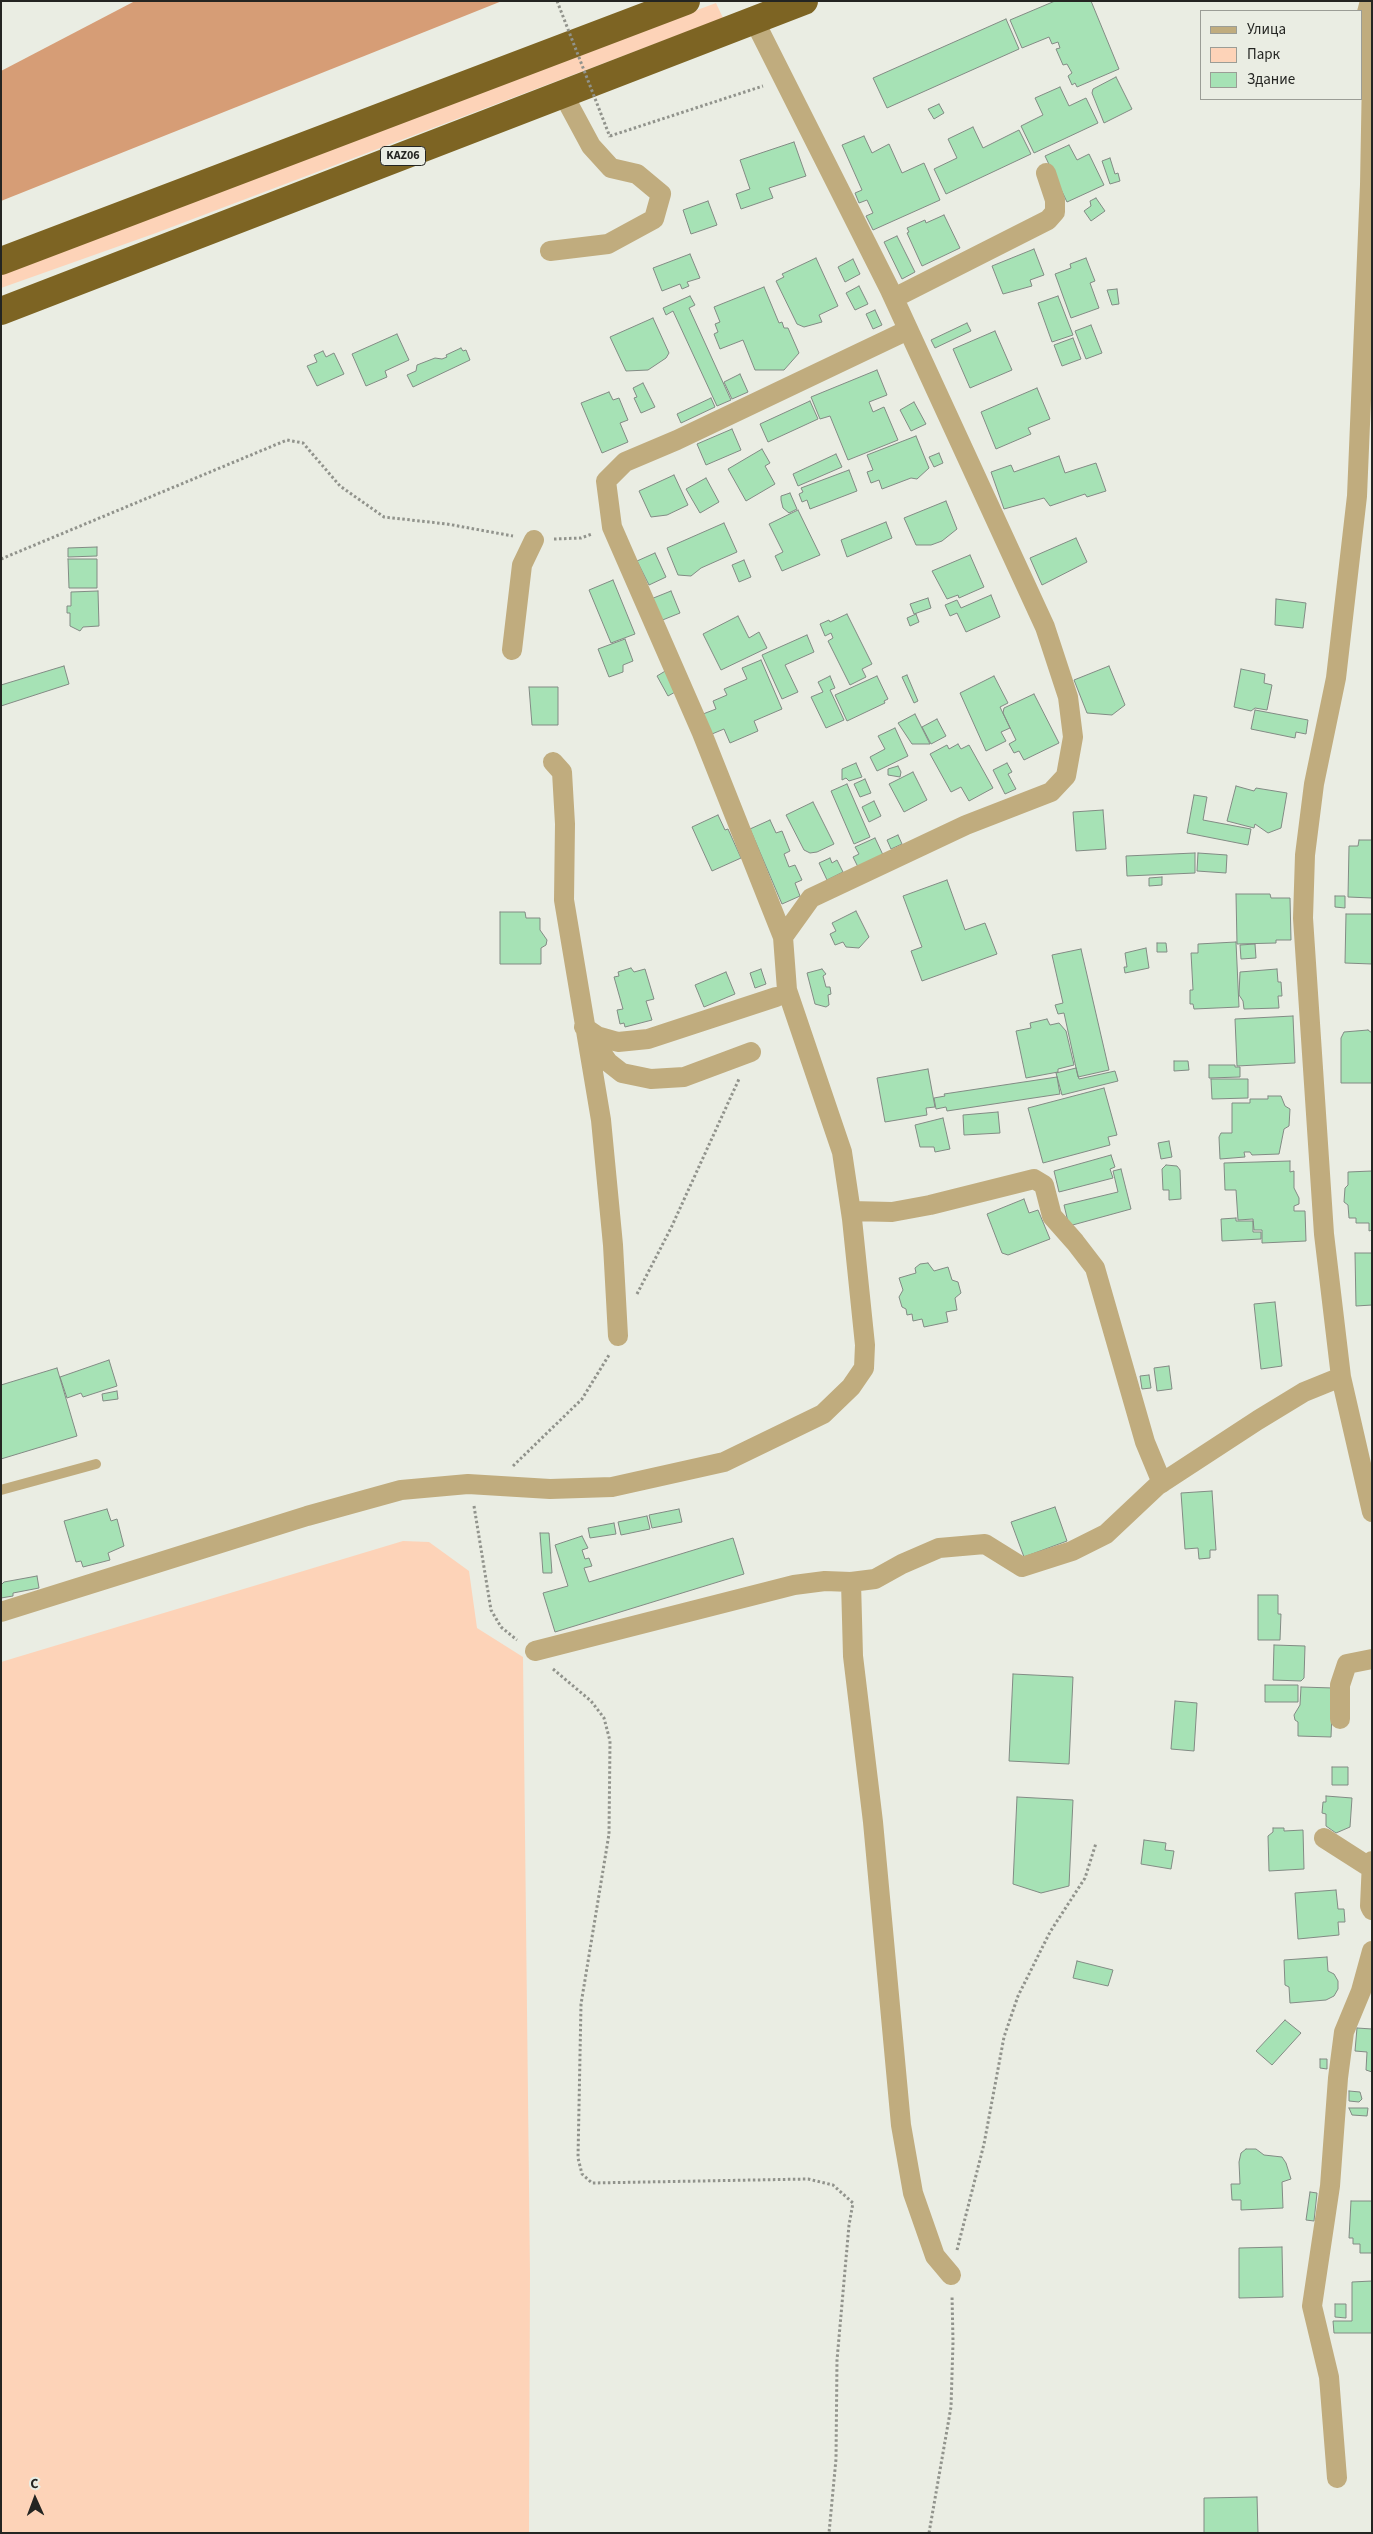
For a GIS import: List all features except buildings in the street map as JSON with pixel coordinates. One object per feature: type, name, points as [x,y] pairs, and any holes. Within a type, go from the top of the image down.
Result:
[{"type":"highway","points":[[1,261],[686,1]]},
{"type":"highway","name":"KАZ06","points":[[1,311],[804,1]]},
{"type":"street","points":[[1370,1],[1365,20],[1372,74],[1370,185],[1357,496],[1336,678],[1314,784],[1305,855],[1303,918],[1324,1234],[1341,1377],[1372,1512]]},
{"type":"street","points":[[754,20],[894,298],[1045,627],[1068,697],[1073,737],[1066,776],[1051,792],[966,825],[811,898],[783,937]]},
{"type":"street","points":[[550,251],[608,244],[654,219],[661,194],[637,174],[612,168],[591,146],[563,94]]},
{"type":"street","points":[[894,298],[1048,220],[1055,212],[1055,200],[1046,173]]},
{"type":"street","points":[[1,1612],[308,1516],[401,1490],[468,1484],[550,1488],[612,1488],[724,1462],[823,1414],[851,1387],[864,1368],[865,1345],[851,1211],[842,1152],[787,990],[783,937],[702,734],[612,527],[606,481],[625,462],[677,440],[908,330]]},
{"type":"street","points":[[512,650],[522,565],[534,540]]},
{"type":"street","points":[[553,762],[562,772],[565,824],[564,900],[601,1120],[613,1246],[618,1336]]},
{"type":"street","points":[[584,1027],[597,1036],[618,1042],[648,1039],[776,997]]},
{"type":"street","points":[[584,1027],[593,1043],[615,1067],[622,1072],[651,1079],[684,1077],[752,1052]]},
{"type":"street","points":[[851,1211],[892,1212],[930,1205],[1034,1179],[1044,1185],[1052,1216],[1075,1242],[1094,1268],[1145,1442],[1162,1483]]},
{"type":"street","points":[[535,1650],[794,1585],[825,1581],[851,1582],[875,1579],[902,1564],[939,1548],[985,1544],[1022,1567],[1072,1551],[1106,1534],[1162,1483],[1304,1392],[1341,1377]]},
{"type":"street","points":[[851,1582],[853,1656],[873,1822],[901,2126],[913,2193],[935,2256],[951,2275]]},
{"type":"street","points":[[1340,1718],[1340,1685],[1347,1664],[1372,1659]]},
{"type":"street","points":[[1324,1838],[1372,1868]]},
{"type":"street","points":[[1372,1861],[1370,1906],[1372,1910]]},
{"type":"street","points":[[1337,2478],[1329,2377],[1312,2306],[1330,2186],[1338,2078],[1344,2032],[1361,1991],[1372,1951]]},
{"type":"lane","points":[[1,1490],[96,1464]]},
{"type":"path","points":[[557,1],[610,136],[784,79]]},
{"type":"path","points":[[1,558],[287,440],[303,443],[340,486],[384,517],[447,524],[534,540],[582,538],[612,527]]},
{"type":"path","points":[[634,1302],[671,1228],[752,1052]]},
{"type":"path","points":[[497,1486],[509,1469],[538,1444],[582,1399],[607,1360],[618,1336]]},
{"type":"path","points":[[468,1484],[473,1501],[491,1610],[501,1627],[535,1650],[591,1701],[604,1718],[610,1741],[608,1834],[581,2004],[578,2158],[582,2174],[592,2183],[808,2179],[833,2185],[853,2203],[849,2225],[837,2360],[836,2459],[829,2533]]},
{"type":"path","points":[[929,2533],[951,2407],[953,2342],[951,2275],[984,2144],[1006,2029],[1018,1996],[1050,1932],[1086,1878],[1096,1843]]},
{"type":"green space","points":[[716,3],[723,18],[156,233],[1,288],[1,270]]},
{"type":"green space","points":[[403,1541],[429,1542],[469,1571],[477,1628],[523,1657],[530,2274],[529,2533],[1,2533],[1,1662]]},
{"type":"shaded area","points":[[135,1],[502,1],[1,201],[1,71]]}]
